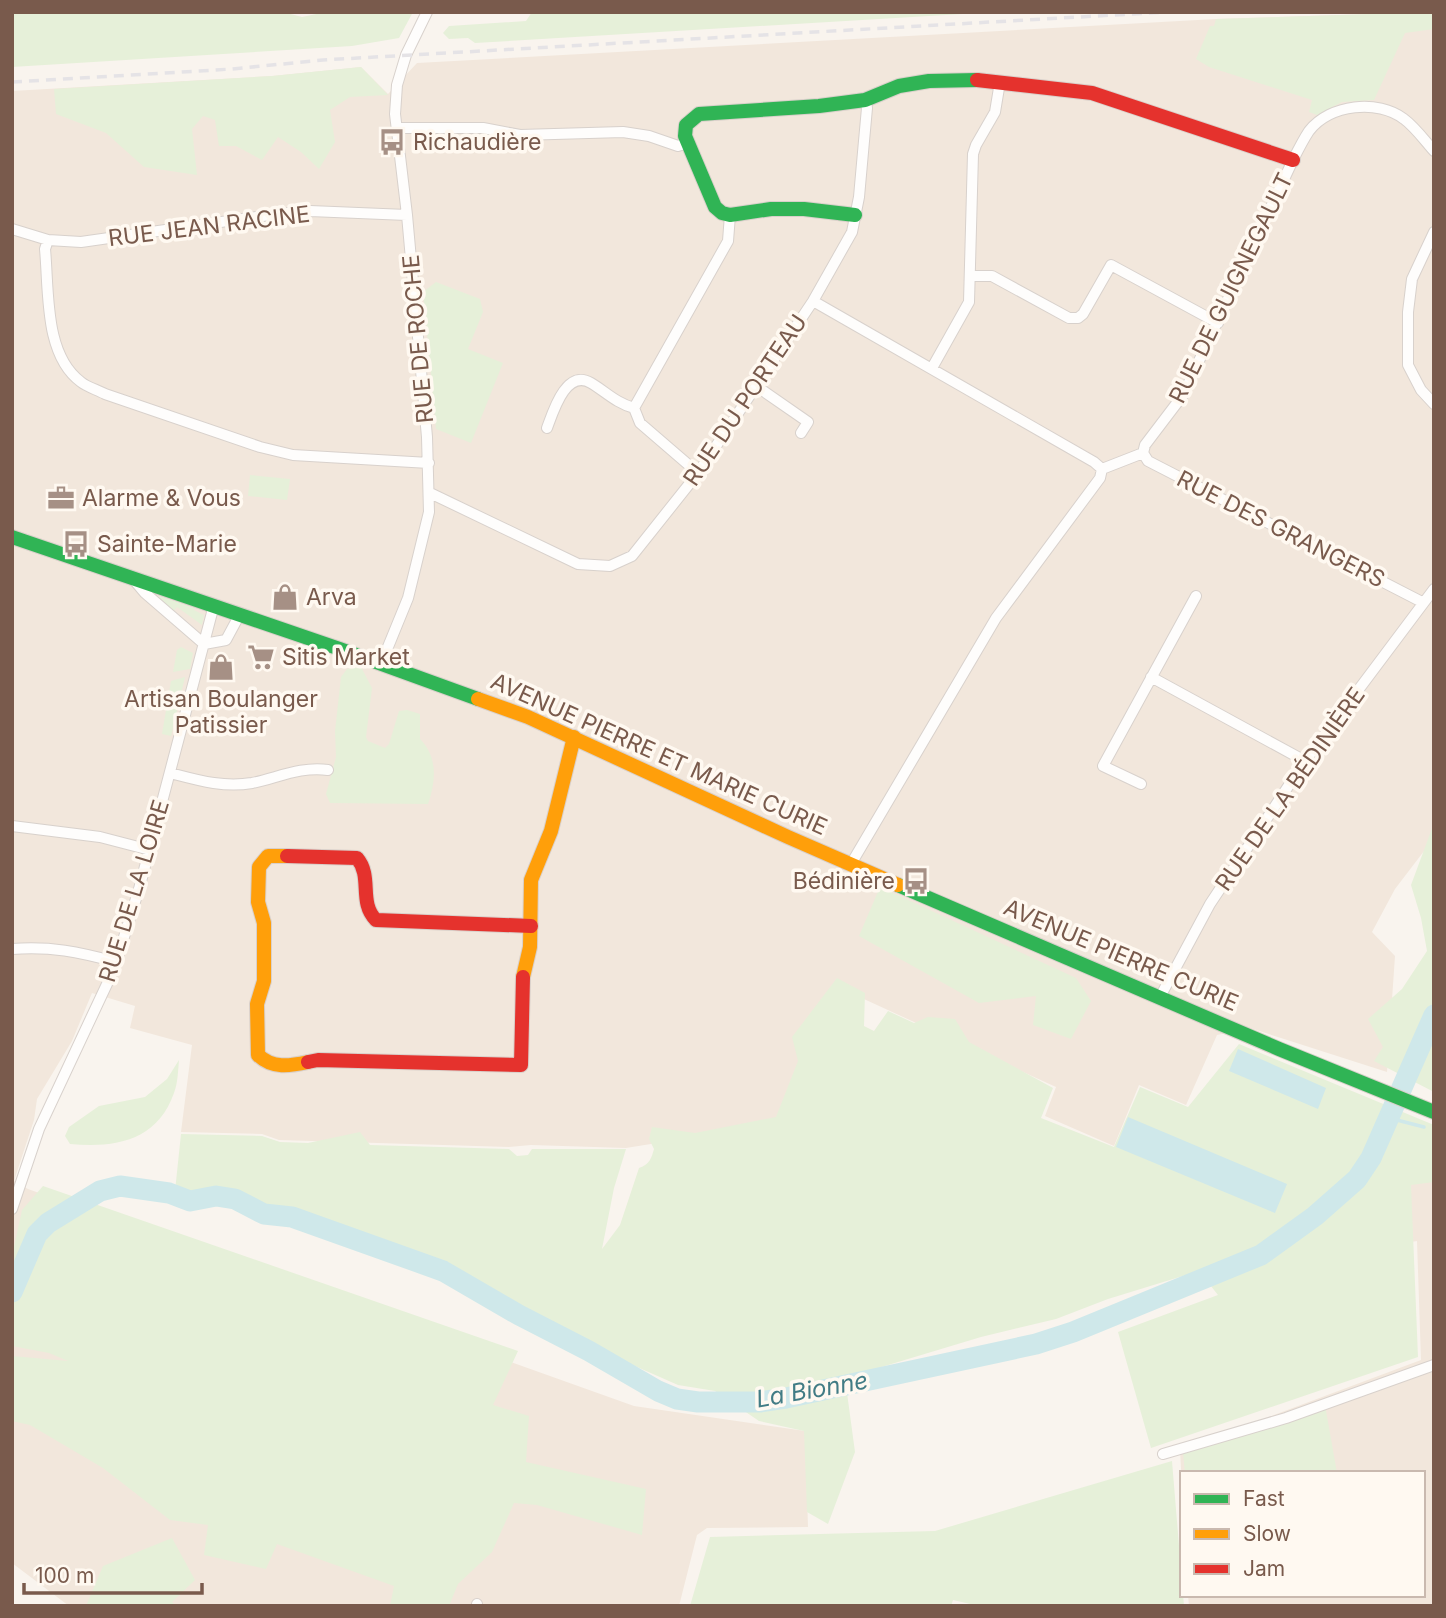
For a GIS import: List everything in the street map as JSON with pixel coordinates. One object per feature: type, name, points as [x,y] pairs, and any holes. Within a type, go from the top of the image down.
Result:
[{"type":"street","name":"RUE DE ROCHE","points":[[381,664],[408,598],[429,512],[429,463],[407,215],[395,114],[397,85],[410,45],[426,12]]},
{"type":"street","points":[[855,215],[804,209],[771,209],[726,214],[715,207],[685,136],[686,125],[699,114],[819,106],[865,100],[899,86],[968,79],[1092,93],[1293,160]]},
{"type":"street","points":[[932,368],[969,302],[973,154],[975,145],[995,112],[1000,82]]},
{"type":"street","points":[[813,301],[852,232],[864,141],[867,108],[865,100]]},
{"type":"street","name":"RUE DE GUIGNEGAULT","points":[[1143,453],[1145,445],[1183,396],[1293,160],[1311,129],[1331,114],[1364,106],[1387,110],[1405,119],[1434,151]]},
{"type":"street","points":[[397,128],[483,128],[520,135],[623,132],[649,136],[678,146],[688,143]]},
{"type":"street","name":"RUE JEAN RACINE","points":[[12,229],[48,240],[81,242],[310,211],[407,215]]},
{"type":"street","points":[[634,408],[728,241],[726,214]]},
{"type":"street","points":[[1434,232],[1412,279],[1408,312],[1408,365],[1421,390],[1434,404]]},
{"type":"street","points":[[48,240],[45,249],[53,343],[64,364],[81,382],[105,394],[260,447],[293,455],[429,463]]},
{"type":"street","points":[[970,276],[992,276],[1069,318],[1078,318],[1083,314],[1111,265],[1217,323]]},
{"type":"street","name":"RUE DU PORTEAU","points":[[430,493],[578,564],[610,566],[632,556],[698,473],[813,301],[1102,469]]},
{"type":"street","points":[[547,428],[558,400],[570,384],[580,380],[588,381],[619,404],[634,408]]},
{"type":"street","points":[[756,386],[808,422],[802,433]]},
{"type":"street","points":[[634,408],[640,423],[698,473]]},
{"type":"street","points":[[850,864],[996,618],[1100,478],[1102,469],[1143,453]]},
{"type":"street","name":"RUE DES GRANGERS","points":[[1143,453],[1148,461],[1422,602]]},
{"type":"street","name":"AVENUE PIERRE ET MARIE CURIE","points":[[12,537],[490,701],[850,864]]},
{"type":"street","points":[[133,579],[145,593],[204,644],[226,640],[240,614]]},
{"type":"street","name":"RUE DE LA BÉDINIÈRE","points":[[1160,997],[1210,904],[1306,761],[1434,589]]},
{"type":"street","points":[[1141,784],[1103,766],[1196,596]]},
{"type":"street","name":"RUE DE LA LOIRE","points":[[12,1209],[39,1129],[116,961],[150,850],[214,605]]},
{"type":"street","points":[[1151,677],[1306,761]]},
{"type":"street","points":[[531,926],[376,920],[367,910],[367,870],[358,858],[268,856],[259,867],[258,902],[264,923],[264,981],[257,1004],[258,1055],[262,1061],[270,1064],[297,1064],[318,1060],[521,1065],[523,977],[530,947],[531,926],[531,880],[551,831],[574,737]]},
{"type":"street","points":[[170,772],[200,782],[237,785],[275,778],[298,770],[328,769]]},
{"type":"street","points":[[12,826],[100,837],[150,850]]},
{"type":"street","name":"AVENUE PIERRE CURIE","points":[[850,864],[1434,1112]]},
{"type":"street","points":[[12,949],[71,949],[116,961]]},
{"type":"street","points":[[1163,1454],[1286,1418],[1434,1365]]},
{"type":"shaded area","points":[[1434,12],[1434,838],[1395,889],[1372,932],[1395,956],[1387,1072],[1250,1028],[1217,1035],[1186,1105],[1139,1085],[1114,1146],[1045,1116],[1056,1087],[842,989],[788,1122],[626,1148],[279,1140],[262,1134],[181,1132],[192,1045],[130,1028],[135,1006],[92,993],[72,1041],[37,1099],[34,1120],[14,1181],[28,1189],[634,1406],[805,1431],[808,1527],[707,1528],[697,1535],[679,1606],[69,1606],[12,1563],[12,91],[272,76],[361,67],[388,94],[417,63],[1216,19]]},
{"type":"shaded area","points":[[1434,1132],[1434,1606],[1189,1606],[1188,1597],[1425,1597],[1425,1471],[1181,1471],[1180,1450],[1421,1360],[1417,1241],[1349,1252]]},
{"type":"green space","points":[[12,12],[283,12],[302,17],[326,12],[413,12],[399,38],[352,46],[12,67]]},
{"type":"green space","points":[[532,12],[996,12],[475,43],[468,38],[449,39],[443,33],[449,26],[526,21]]},
{"type":"green space","points":[[1434,12],[1434,29],[1405,33],[1374,100],[1342,102],[1317,115],[1309,112],[1312,100],[1209,67],[1196,59],[1210,26],[1214,26],[1216,19]]},
{"type":"green space","points":[[361,67],[388,95],[350,97],[330,110],[335,142],[319,169],[301,152],[278,137],[262,160],[236,146],[219,146],[215,120],[203,116],[192,129],[197,175],[144,167],[106,133],[56,114],[54,89],[272,76]]},
{"type":"green space","points":[[436,282],[480,299],[483,312],[468,349],[503,363],[471,443],[436,429],[423,292]]},
{"type":"green space","points":[[250,475],[290,479],[287,500],[248,496]]},
{"type":"green space","points":[[159,596],[195,608],[194,610],[204,615],[202,625],[177,607],[173,612]]},
{"type":"green space","points":[[181,647],[193,653],[190,669],[173,672],[177,650]]},
{"type":"green space","points":[[361,667],[372,688],[366,737],[368,741],[385,748],[389,744],[399,711],[407,710],[420,714],[420,739],[430,754],[434,770],[428,804],[330,803],[326,794],[336,757],[335,731],[341,677],[347,669]]},
{"type":"green space","points":[[185,677],[171,736],[162,734],[171,681]]},
{"type":"green space","points":[[1434,823],[1434,1092],[1374,1061],[1383,1047],[1368,1019],[1402,989],[1427,951],[1411,885]]},
{"type":"green space","points":[[880,887],[1076,978],[1091,1001],[1071,1039],[1033,1025],[1036,996],[979,1003],[859,936]]},
{"type":"green space","points":[[837,978],[865,993],[864,1026],[874,1031],[888,1011],[914,1023],[928,1017],[955,1019],[969,1042],[1053,1088],[1041,1118],[1114,1147],[1140,1087],[1188,1107],[1239,1044],[1434,1125],[1434,1182],[1411,1185],[1418,1357],[1151,1448],[1118,1332],[1218,1295],[1199,1271],[1108,1299],[1056,1319],[981,1337],[845,1378],[855,1452],[828,1524],[807,1512],[804,1431],[759,1421],[715,1391],[678,1385],[628,1363],[583,1338],[581,1345],[430,1269],[309,1225],[175,1191],[181,1134],[262,1136],[280,1142],[308,1143],[360,1132],[370,1145],[509,1149],[517,1156],[528,1155],[532,1149],[626,1149],[614,1188],[602,1249],[620,1225],[639,1168],[646,1165],[651,1158],[654,1149],[649,1139],[652,1127],[695,1133],[776,1117],[798,1061],[792,1037]]},
{"type":"green space","points":[[179,1060],[175,1089],[167,1109],[146,1131],[119,1142],[70,1144],[65,1136],[69,1127],[99,1106],[145,1097],[167,1079]]},
{"type":"green space","points":[[43,1186],[518,1351],[493,1405],[529,1416],[526,1462],[646,1489],[642,1535],[537,1505],[514,1503],[492,1552],[458,1584],[449,1606],[390,1606],[394,1586],[277,1544],[266,1569],[204,1555],[208,1525],[170,1520],[103,1468],[30,1425],[12,1421],[12,1356],[68,1361],[49,1353],[12,1346],[12,1256],[22,1210]]},
{"type":"green space","points":[[1325,1405],[1337,1471],[1185,1471],[1183,1453]]},
{"type":"green space","points":[[1172,1461],[1180,1558],[1180,1597],[1183,1597],[1184,1606],[979,1606],[953,1600],[951,1606],[690,1606],[710,1537],[935,1531]]},
{"type":"green space","points":[[172,1538],[195,1580],[172,1602],[176,1606],[86,1606],[103,1566]]},
{"type":"water","points":[[1238,1049],[1326,1088],[1318,1109],[1229,1071]]},
{"type":"water","points":[[1128,1117],[1287,1184],[1275,1213],[1116,1147]]},
{"type":"waterway","name":"La Bionne","points":[[12,1292],[37,1234],[48,1223],[100,1191],[120,1186],[169,1193],[190,1201],[216,1196],[235,1199],[264,1214],[292,1217],[443,1271],[519,1315],[677,1399],[698,1402],[760,1402],[786,1398],[1036,1344],[1073,1332],[1261,1255],[1315,1216],[1357,1179],[1371,1158],[1434,1015]]},
{"type":"waterway","points":[[1389,1118],[1424,1127]]},
{"type":"railway","points":[[12,82],[232,69],[323,60],[1167,12]]},
{"type":"traffic: fast","points":[[855,215],[804,209],[771,209],[730,215],[722,213],[715,207],[685,136],[686,125],[699,114],[819,106],[865,100],[899,86],[929,81],[977,80]]},
{"type":"traffic: fast","points":[[12,537],[478,699]]},
{"type":"traffic: fast","points":[[898,885],[1279,1049],[1434,1112]]},
{"type":"traffic: slow","points":[[478,699],[528,717],[898,885]]},
{"type":"traffic: slow","points":[[523,977],[530,947],[531,880],[551,831],[574,737]]},
{"type":"traffic: slow","points":[[287,856],[268,856],[259,867],[258,902],[264,923],[264,981],[257,1004],[258,1055],[275,1064],[308,1062]]},
{"type":"traffic: jam","points":[[977,80],[1092,93],[1293,160]]},
{"type":"traffic: jam","points":[[287,856],[357,858],[364,873],[368,905],[376,920],[531,926]]},
{"type":"traffic: jam","points":[[308,1062],[318,1060],[521,1065],[523,977]]},
{"type":"place","name":"Richaudière","points":[[392,142]]},
{"type":"place","name":"Alarme & Vous","points":[[61,498]]},
{"type":"place","name":"Sainte-Marie","points":[[76,544]]},
{"type":"place","name":"Arva","points":[[285,597]]},
{"type":"place","name":"Sitis Market","points":[[261,657]]},
{"type":"place","name":"Artisan Boulanger Patissier","points":[[221,667]]},
{"type":"place","name":"Bédinière","points":[[916,881]]}]
